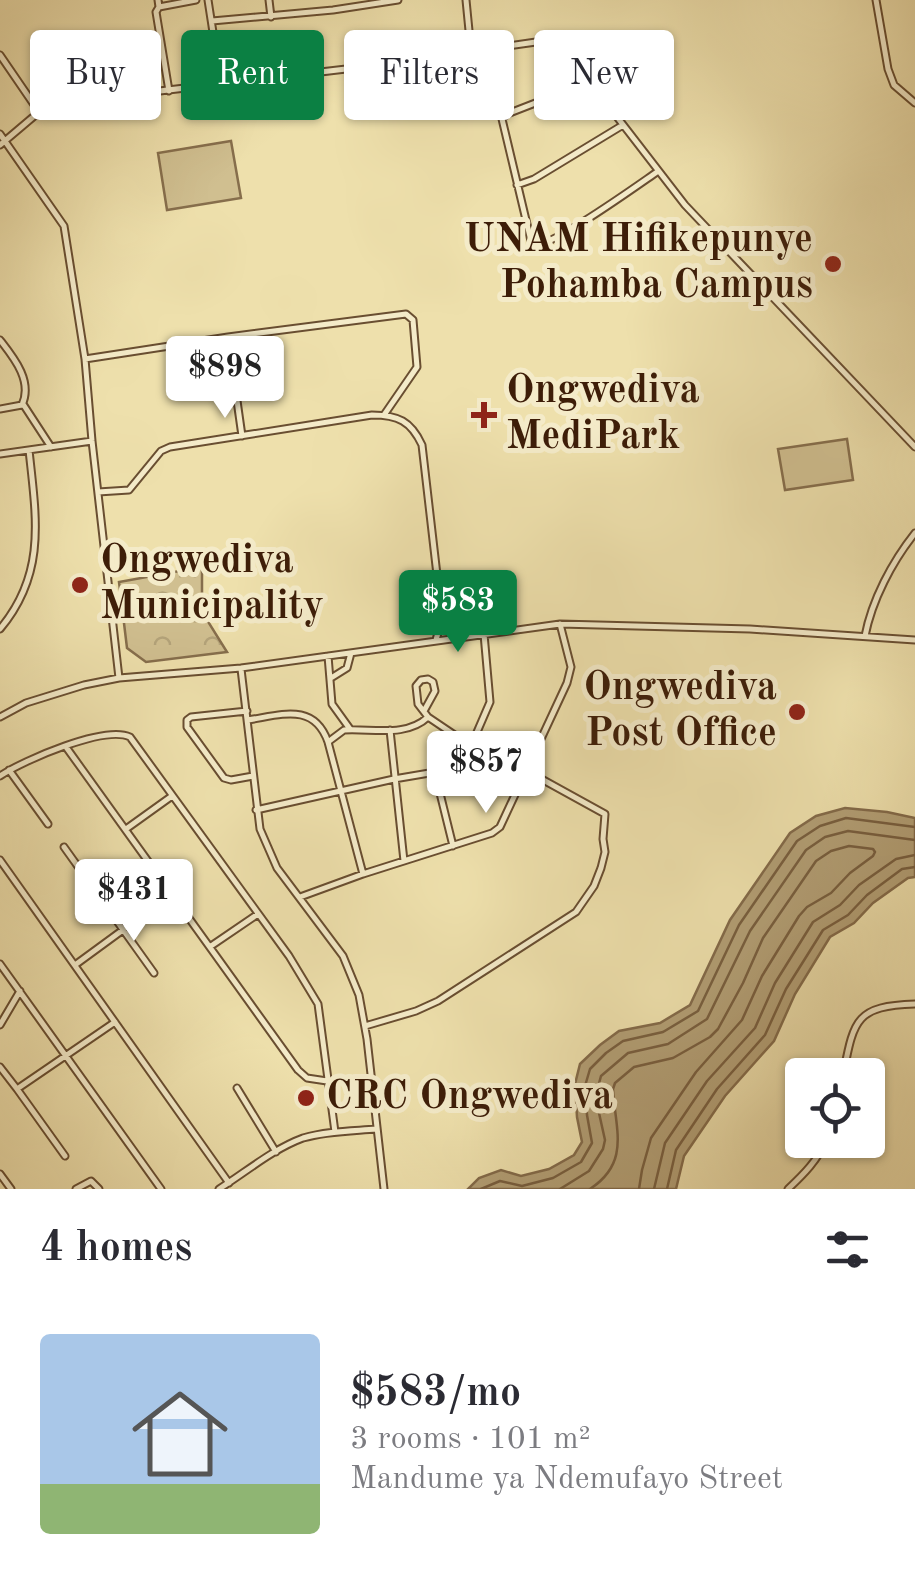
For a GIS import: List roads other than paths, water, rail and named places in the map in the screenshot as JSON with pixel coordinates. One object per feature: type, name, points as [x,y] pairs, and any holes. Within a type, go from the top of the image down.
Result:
[{"type":"street","points":[[170,91],[156,12],[159,4],[196,0]]},
{"type":"street","points":[[208,0],[213,30]]},
{"type":"street","points":[[269,0],[271,17]]},
{"type":"street","points":[[212,20],[271,17],[395,0]]},
{"type":"street","points":[[466,0],[469,30]]},
{"type":"street","points":[[876,0],[894,85],[915,103]]},
{"type":"street","points":[[0,55],[30,99]]},
{"type":"street","points":[[161,92],[181,89]]},
{"type":"street","points":[[534,103],[502,119],[530,241],[539,244],[554,239],[658,171]]},
{"type":"street","points":[[2,143],[30,120]]},
{"type":"street","points":[[618,120],[684,204],[915,447]]},
{"type":"street","points":[[517,185],[534,179],[623,126]]},
{"type":"street","points":[[0,134],[2,143],[64,226],[85,360],[119,678]]},
{"type":"street","points":[[85,360],[406,314],[412,320],[417,367],[384,415]]},
{"type":"street","points":[[228,337],[242,436]]},
{"type":"street","points":[[0,340],[22,373],[26,395],[23,403]]},
{"type":"street","points":[[0,408],[23,403]]},
{"type":"street","points":[[23,403],[52,447]]},
{"type":"street","points":[[98,492],[130,490],[167,448],[372,415],[399,419],[415,429],[422,444],[442,618],[436,640]]},
{"type":"street","points":[[0,454],[92,442]]},
{"type":"street","points":[[0,628],[25,591],[36,546],[29,450]]},
{"type":"street","points":[[865,636],[884,584],[915,534]]},
{"type":"street","points":[[442,618],[458,637]]},
{"type":"street","points":[[0,717],[26,702],[119,678],[241,668],[560,624],[750,628],[915,640]]},
{"type":"street","points":[[300,897],[492,833],[500,827],[560,699],[570,666],[560,624]]},
{"type":"street","points":[[256,810],[452,769],[477,735],[491,694],[484,634]]},
{"type":"street","points":[[331,678],[347,668],[351,653]]},
{"type":"street","points":[[328,656],[332,704],[350,729]]},
{"type":"street","points":[[241,668],[260,829],[277,868],[342,956],[359,995],[384,1189]]},
{"type":"street","points":[[328,742],[344,730],[370,732],[417,727],[426,714],[435,690],[434,682],[428,679],[416,686],[418,704],[426,714],[471,746]]},
{"type":"street","points":[[247,712],[192,718],[187,720],[187,727],[224,778],[253,776]]},
{"type":"street","points":[[248,720],[300,714],[320,726],[328,742],[362,874]]},
{"type":"street","points":[[390,730],[404,861]]},
{"type":"street","points":[[0,776],[66,746],[112,733],[130,738],[290,956],[318,1004],[335,1132]]},
{"type":"street","points":[[365,1026],[438,1001],[576,912],[594,886],[605,852],[606,814],[526,771],[477,735]]},
{"type":"street","points":[[66,746],[298,1070],[307,1078],[327,1081]]},
{"type":"street","points":[[9,770],[48,824]]},
{"type":"street","points":[[435,774],[452,846]]},
{"type":"street","points":[[126,830],[172,795]]},
{"type":"street","points":[[64,847],[154,973]]},
{"type":"street","points":[[0,860],[229,1183]]},
{"type":"street","points":[[75,965],[172,894]]},
{"type":"street","points":[[210,946],[258,914]]},
{"type":"street","points":[[0,964],[160,1189]]},
{"type":"street","points":[[0,1026],[20,991]]},
{"type":"street","points":[[846,1058],[859,1020],[884,1005],[915,1004]]},
{"type":"street","points":[[17,1089],[115,1022]]},
{"type":"street","points":[[0,1066],[66,1156]]},
{"type":"street","points":[[237,1088],[276,1152]]},
{"type":"street","points":[[219,1189],[307,1137],[377,1129]]},
{"type":"street","points":[[788,1189],[816,1158]]},
{"type":"street","points":[[0,1174],[11,1189]]},
{"type":"street","points":[[76,1189],[91,1181],[99,1189]]},
{"type":"water","points":[[845,808],[915,818],[915,877],[908,878],[873,903],[854,923],[830,937],[795,994],[774,1041],[725,1096],[684,1156],[676,1189],[468,1189],[479,1178],[501,1170],[521,1176],[549,1169],[574,1155],[582,1142],[575,1084],[580,1064],[619,1031],[660,1023],[690,1005],[730,920],[790,833],[816,816]]},
{"type":"place","name":"UNAM Hifikepunye Pohamba Campus","points":[[833,264]]},
{"type":"place","name":"Ongwediva MediPark","points":[[484,415]]},
{"type":"place","name":"Ongwediva Municipality","points":[[80,585]]},
{"type":"place","name":"Ongwediva Post Office","points":[[797,712]]},
{"type":"place","name":"CRC Ongwediva","points":[[306,1098]]}]
